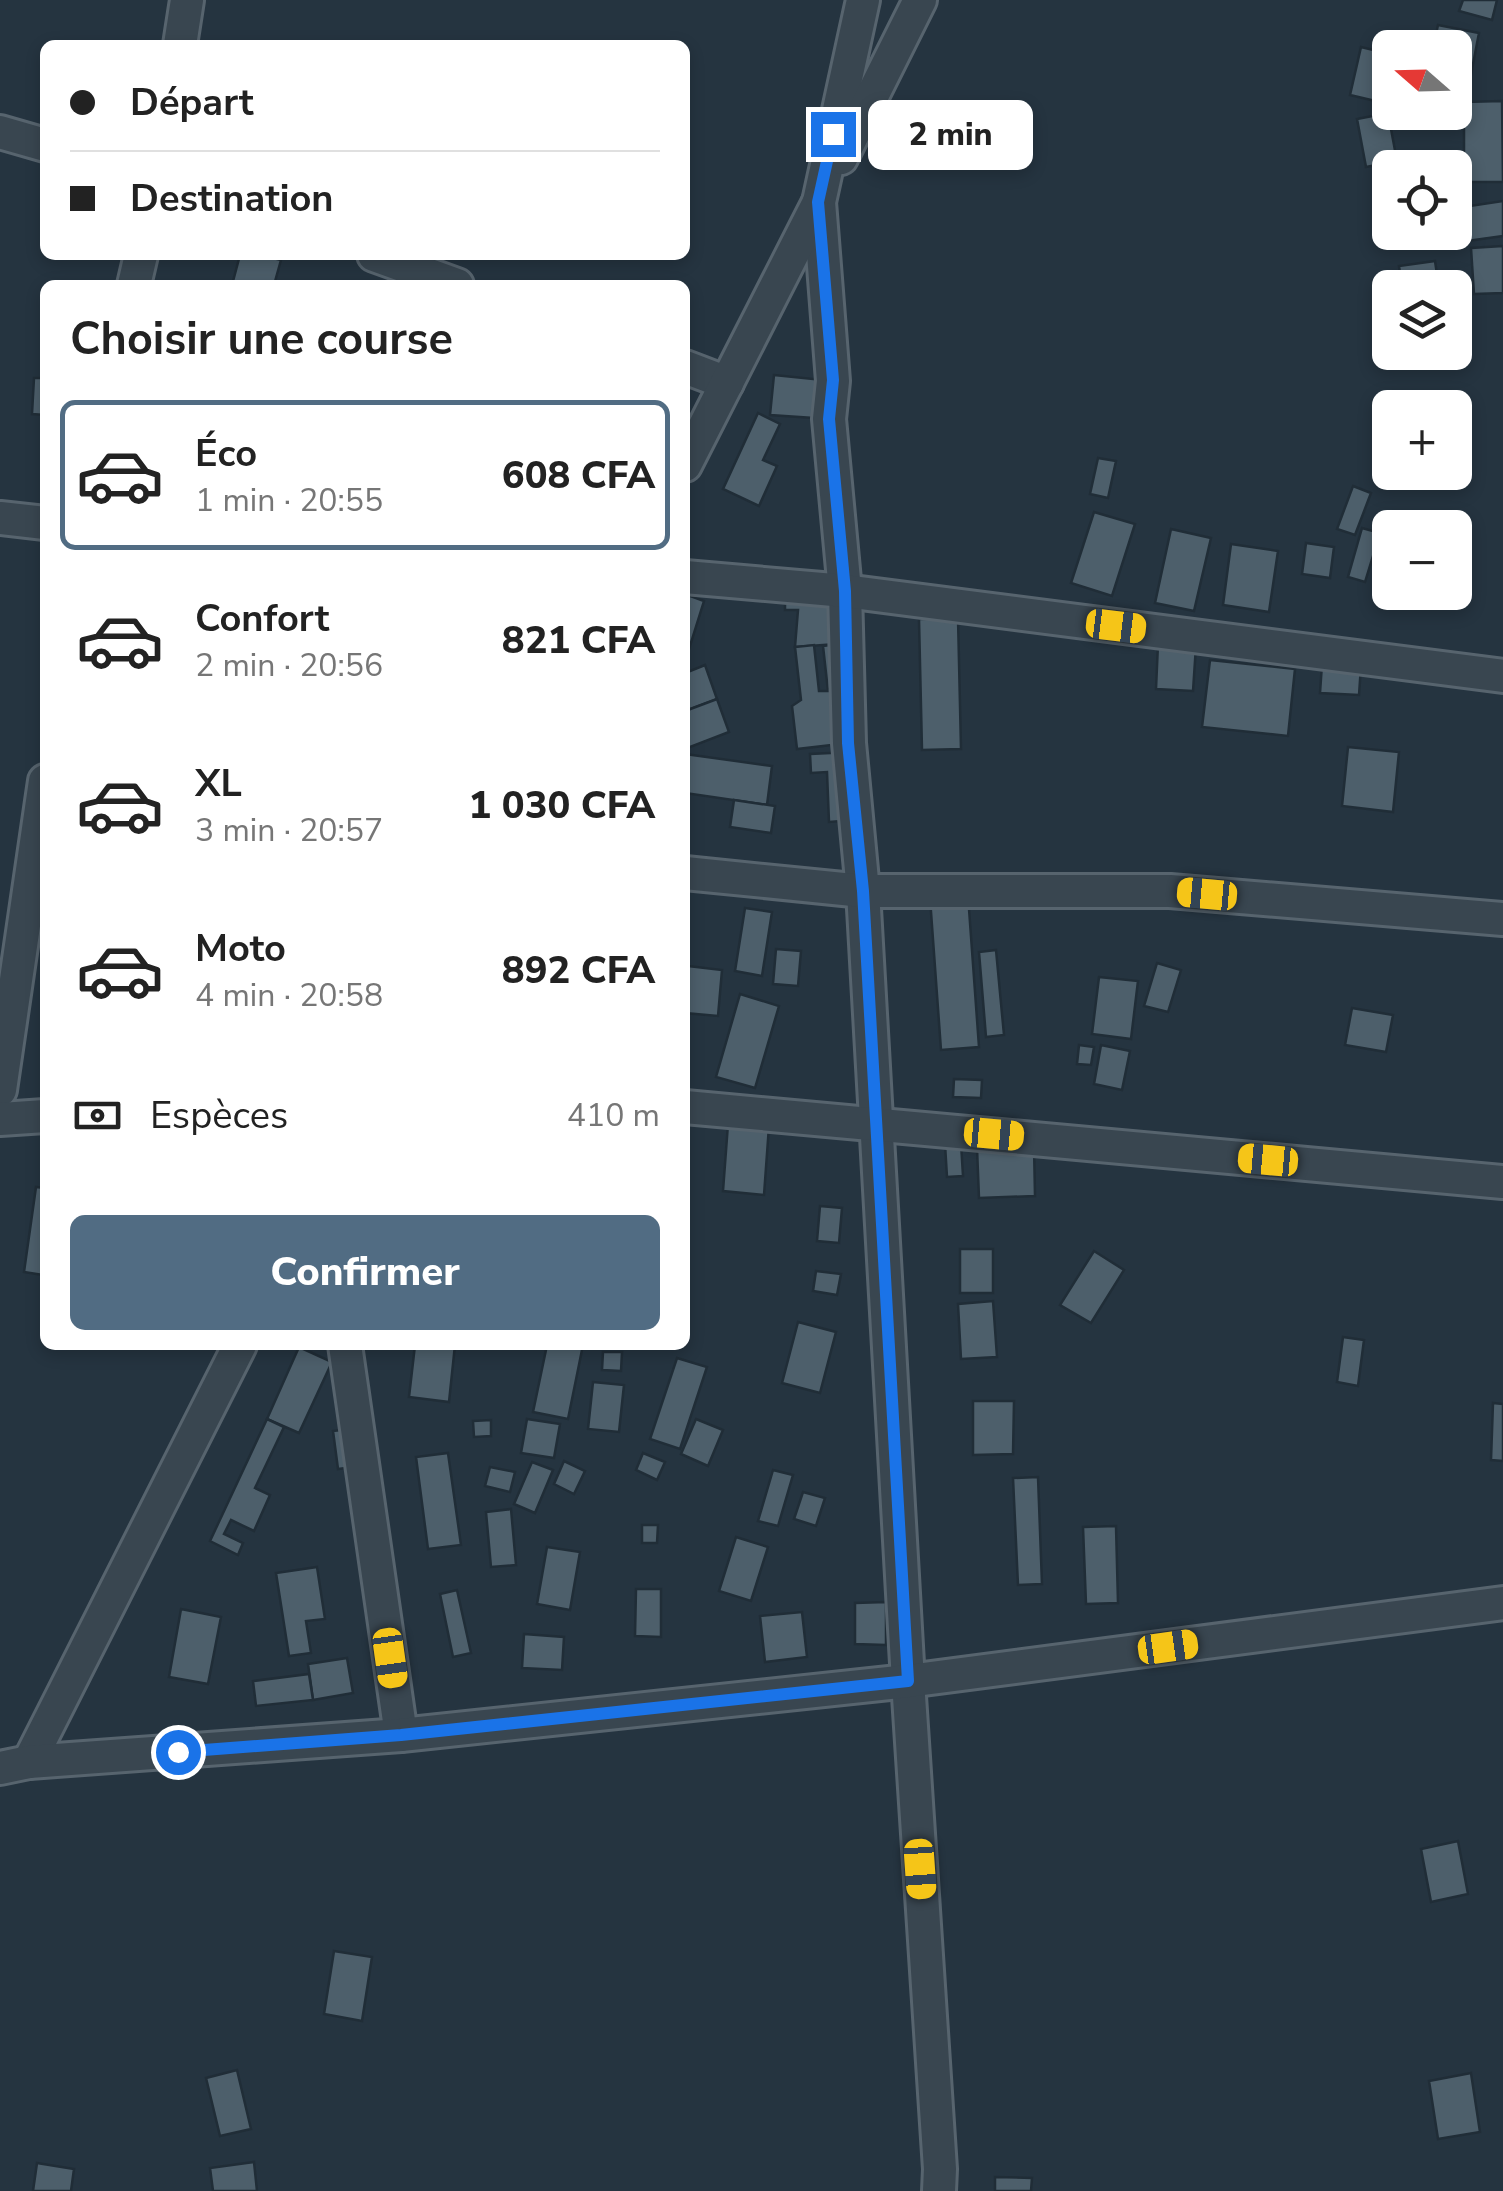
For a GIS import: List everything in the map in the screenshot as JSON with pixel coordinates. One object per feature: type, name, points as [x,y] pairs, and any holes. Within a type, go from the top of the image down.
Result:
[{"type":"street","points":[[181,40],[187,0]]},
{"type":"street","points":[[863,0],[818,202],[833,380],[829,419],[845,591],[848,743],[863,891],[939,2191]]},
{"type":"street","points":[[690,456],[920,0]]},
{"type":"street","points":[[0,132],[40,144]]},
{"type":"street","points":[[388,260],[443,280]]},
{"type":"street","points":[[690,370],[727,382]]},
{"type":"street","points":[[0,518],[40,522]]},
{"type":"street","points":[[690,578],[845,591],[1503,676]]},
{"type":"street","points":[[0,1090],[40,815]]},
{"type":"street","points":[[690,874],[863,891],[1170,891],[1503,919]]},
{"type":"street","points":[[690,1107],[1503,1182]]},
{"type":"street","points":[[0,1119],[40,1116]]},
{"type":"street","points":[[15,1765],[237,1350]]},
{"type":"street","points":[[346,1350],[401,1735]]},
{"type":"street","points":[[15,1765],[401,1735],[908,1681],[1503,1603]]},
{"type":"building","points":[[1463,0],[1497,0],[1492,20],[1459,11]]},
{"type":"building","points":[[1438,25],[1464,30],[1437,30]]},
{"type":"building","points":[[1472,32],[1479,33],[1472,69]]},
{"type":"building","points":[[1361,47],[1372,50],[1372,100],[1350,95]]},
{"type":"building","points":[[1502,101],[1503,182],[1472,182],[1472,150],[1464,150],[1464,130],[1472,130],[1472,102]]},
{"type":"building","points":[[1372,116],[1372,130],[1391,130],[1395,150],[1372,150],[1372,166],[1366,167],[1357,119]]},
{"type":"building","points":[[1503,201],[1503,236],[1472,240],[1472,206]]},
{"type":"building","points":[[1503,246],[1503,293],[1474,294],[1472,248]]},
{"type":"building","points":[[239,260],[281,260],[275,280],[233,280]]},
{"type":"building","points":[[1435,261],[1436,270],[1400,270],[1399,266]]},
{"type":"building","points":[[774,375],[833,381],[829,419],[770,415]]},
{"type":"building","points":[[34,378],[40,378],[40,415],[32,414]]},
{"type":"building","points":[[758,413],[780,424],[763,460],[777,466],[759,506],[723,489]]},
{"type":"building","points":[[1098,458],[1116,461],[1108,498],[1090,494]]},
{"type":"building","points":[[1353,486],[1371,493],[1355,535],[1337,529]]},
{"type":"building","points":[[1094,512],[1135,524],[1112,596],[1071,583]]},
{"type":"building","points":[[1362,528],[1372,531],[1372,559],[1365,582],[1348,577]]},
{"type":"building","points":[[1171,529],[1211,538],[1194,611],[1155,603]]},
{"type":"building","points":[[1306,543],[1334,547],[1330,578],[1302,574]]},
{"type":"building","points":[[1231,544],[1278,551],[1269,612],[1223,605]]},
{"type":"building","points":[[690,596],[704,601],[690,646]]},
{"type":"building","points":[[785,603],[835,604],[837,644],[795,647],[798,610],[785,610]]},
{"type":"building","points":[[958,618],[961,749],[922,750],[919,619]]},
{"type":"building","points":[[837,644],[849,743],[797,749],[792,706],[801,700],[795,647],[814,645],[819,691],[828,691],[823,646]]},
{"type":"building","points":[[1158,644],[1196,646],[1193,691],[1156,689]]},
{"type":"building","points":[[1210,660],[1295,669],[1288,736],[1202,727]]},
{"type":"building","points":[[1322,664],[1361,666],[1359,695],[1320,693]]},
{"type":"building","points":[[705,665],[717,699],[690,709],[690,671]]},
{"type":"building","points":[[717,699],[729,732],[690,747],[690,709]]},
{"type":"building","points":[[1348,747],[1399,752],[1393,812],[1342,806]]},
{"type":"building","points":[[851,752],[854,820],[829,822],[827,772],[811,773],[810,754]]},
{"type":"building","points":[[690,755],[772,766],[767,805],[690,794]]},
{"type":"building","points":[[734,800],[775,806],[771,833],[730,827]]},
{"type":"building","points":[[968,895],[979,1047],[941,1050],[930,898]]},
{"type":"building","points":[[745,908],[772,912],[762,976],[735,971]]},
{"type":"building","points":[[776,949],[801,951],[798,986],[773,984]]},
{"type":"building","points":[[996,950],[1004,1035],[986,1037],[979,952]]},
{"type":"building","points":[[1157,963],[1181,970],[1168,1012],[1144,1006]]},
{"type":"building","points":[[690,966],[722,970],[718,1016],[690,1013]]},
{"type":"building","points":[[1099,977],[1138,981],[1131,1039],[1092,1034]]},
{"type":"building","points":[[740,994],[779,1006],[755,1088],[716,1077]]},
{"type":"building","points":[[1352,1008],[1393,1015],[1386,1052],[1345,1045]]},
{"type":"building","points":[[1079,1045],[1094,1047],[1091,1065],[1077,1064]]},
{"type":"building","points":[[1101,1045],[1130,1051],[1122,1090],[1094,1084]]},
{"type":"building","points":[[954,1079],[982,1080],[981,1098],[953,1097]]},
{"type":"building","points":[[728,1124],[769,1126],[764,1195],[723,1191]]},
{"type":"building","points":[[961,1143],[963,1176],[947,1177],[945,1144]]},
{"type":"building","points":[[1034,1146],[1035,1196],[979,1198],[977,1148]]},
{"type":"building","points":[[36,1187],[40,1187],[40,1275],[24,1272]]},
{"type":"building","points":[[820,1206],[842,1208],[839,1243],[817,1241]]},
{"type":"building","points":[[960,1249],[993,1249],[993,1293],[960,1293]]},
{"type":"building","points":[[1094,1251],[1124,1270],[1091,1323],[1060,1305]]},
{"type":"building","points":[[816,1271],[841,1274],[837,1295],[813,1291]]},
{"type":"building","points":[[993,1301],[997,1357],[961,1359],[958,1304]]},
{"type":"building","points":[[798,1322],[836,1332],[820,1393],[782,1383]]},
{"type":"building","points":[[1343,1337],[1364,1340],[1358,1386],[1337,1382]]},
{"type":"building","points":[[298,1350],[332,1362],[299,1433],[267,1419]]},
{"type":"building","points":[[414,1350],[454,1350],[449,1402],[409,1397]]},
{"type":"building","points":[[546,1350],[582,1350],[568,1419],[533,1412]]},
{"type":"building","points":[[603,1352],[622,1352],[621,1371],[602,1370]]},
{"type":"building","points":[[677,1358],[707,1367],[680,1449],[650,1439]]},
{"type":"building","points":[[593,1382],[624,1385],[619,1432],[588,1429]]},
{"type":"building","points":[[973,1401],[1014,1401],[1013,1454],[973,1455]]},
{"type":"building","points":[[1493,1403],[1503,1404],[1503,1461],[1491,1460]]},
{"type":"building","points":[[267,1419],[284,1427],[255,1488],[270,1495],[254,1531],[231,1520],[224,1534],[243,1543],[238,1555],[210,1541]]},
{"type":"building","points":[[527,1419],[560,1424],[554,1458],[521,1453]]},
{"type":"building","points":[[696,1419],[723,1430],[708,1466],[681,1454]]},
{"type":"building","points":[[491,1420],[491,1436],[474,1437],[473,1421]]},
{"type":"building","points":[[357,1428],[362,1466],[338,1469],[333,1431]]},
{"type":"building","points":[[448,1453],[461,1545],[428,1549],[416,1457]]},
{"type":"building","points":[[643,1453],[665,1462],[657,1480],[636,1470]]},
{"type":"building","points":[[564,1461],[585,1471],[574,1494],[554,1484]]},
{"type":"building","points":[[532,1462],[553,1470],[535,1513],[514,1504]]},
{"type":"building","points":[[490,1467],[515,1472],[510,1492],[485,1486]]},
{"type":"building","points":[[773,1470],[793,1475],[778,1526],[758,1521]]},
{"type":"building","points":[[1038,1477],[1042,1584],[1018,1585],[1013,1478]]},
{"type":"building","points":[[803,1492],[825,1498],[816,1526],[794,1519]]},
{"type":"building","points":[[511,1509],[516,1565],[491,1567],[486,1512]]},
{"type":"building","points":[[642,1525],[658,1525],[657,1543],[642,1543]]},
{"type":"building","points":[[1116,1526],[1118,1603],[1086,1604],[1083,1527]]},
{"type":"building","points":[[736,1537],[768,1547],[751,1601],[719,1591]]},
{"type":"building","points":[[547,1547],[580,1552],[570,1610],[537,1604]]},
{"type":"building","points":[[317,1567],[325,1619],[306,1621],[311,1653],[289,1656],[276,1573]]},
{"type":"building","points":[[636,1589],[661,1589],[661,1637],[635,1636]]},
{"type":"building","points":[[457,1590],[471,1653],[453,1657],[440,1594]]},
{"type":"building","points":[[886,1602],[886,1645],[855,1644],[855,1603]]},
{"type":"building","points":[[181,1609],[221,1617],[208,1684],[169,1677]]},
{"type":"building","points":[[802,1612],[807,1657],[765,1662],[760,1616]]},
{"type":"building","points":[[524,1634],[564,1637],[562,1670],[522,1668]]},
{"type":"building","points":[[347,1658],[353,1693],[313,1700],[308,1664]]},
{"type":"building","points":[[309,1674],[313,1700],[256,1706],[253,1681]]},
{"type":"building","points":[[1458,1841],[1468,1894],[1431,1902],[1421,1849]]},
{"type":"building","points":[[334,1951],[372,1957],[362,2021],[324,2014]]},
{"type":"building","points":[[237,2070],[251,2129],[220,2136],[206,2078]]},
{"type":"building","points":[[1471,2073],[1480,2132],[1438,2139],[1429,2081]]},
{"type":"building","points":[[254,2162],[257,2191],[213,2191],[210,2168]]},
{"type":"building","points":[[37,2163],[74,2169],[71,2191],[33,2191]]},
{"type":"building","points":[[995,2177],[1032,2178],[1031,2191],[995,2191]]},
{"type":"route","points":[[178,1752],[401,1735],[908,1681],[863,891],[848,743],[845,591],[829,419],[833,380],[818,202],[833,134]]}]
